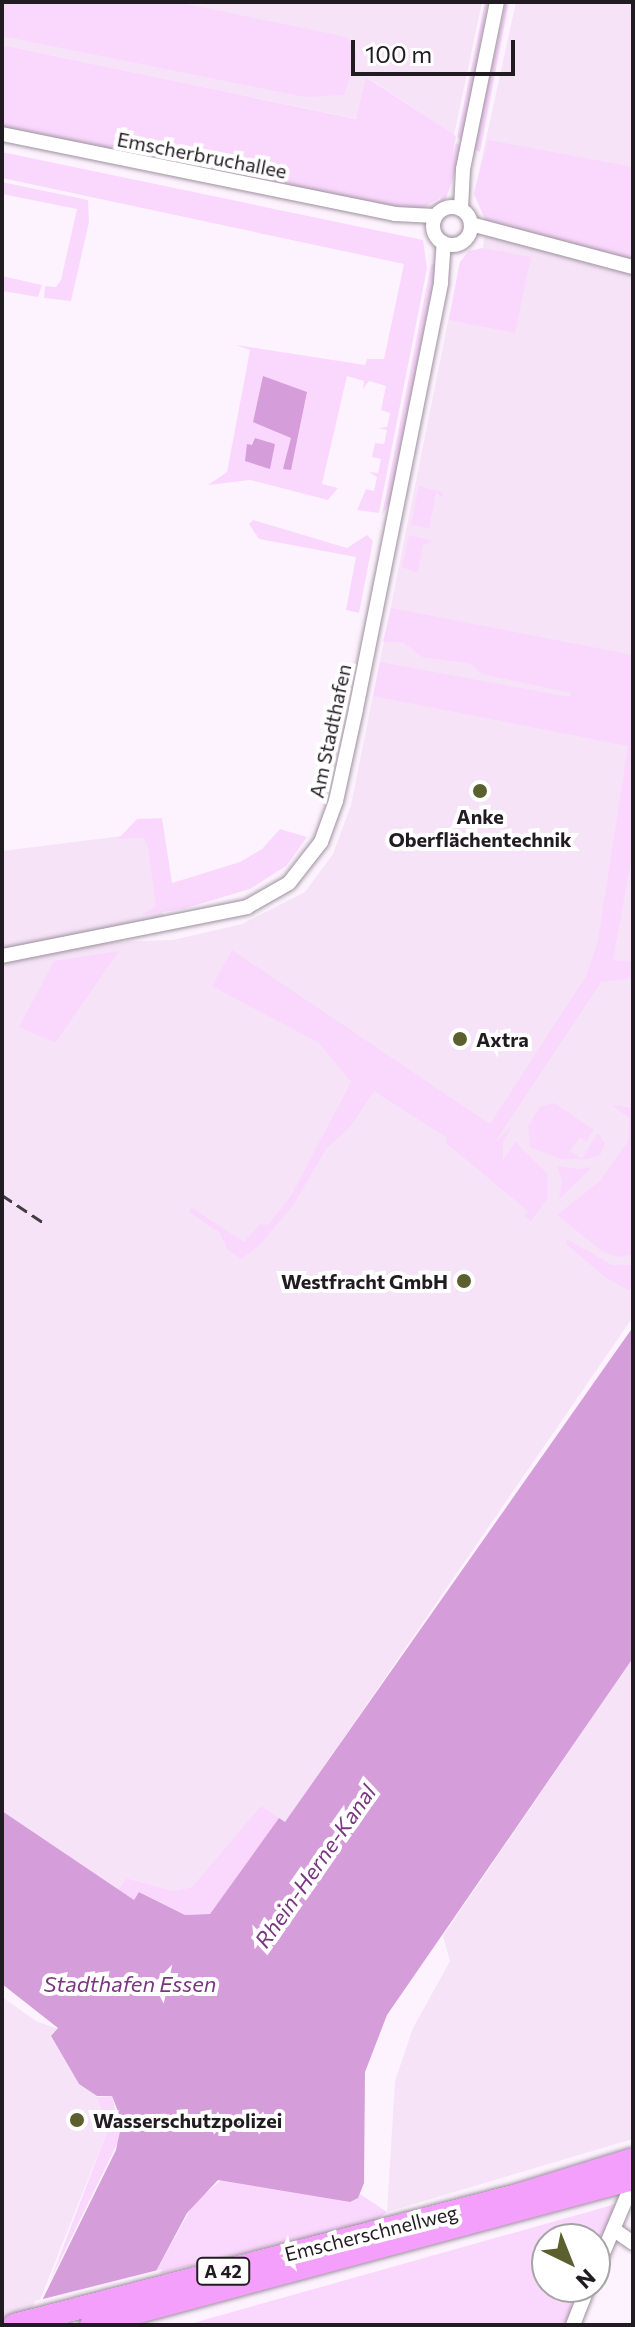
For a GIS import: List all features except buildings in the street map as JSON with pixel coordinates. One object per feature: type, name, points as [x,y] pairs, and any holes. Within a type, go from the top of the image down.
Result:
[{"type":"highway","name":"Emscherschnellweg","points":[[14,2325],[611,2187],[629,2171]]},
{"type":"highway","name":"Emscherschnellweg","points":[[91,2325],[629,2171]]},
{"type":"street","points":[[497,2],[455,208],[434,223],[449,244],[470,230],[633,267]]},
{"type":"street","name":"Emscherbruchallee","points":[[2,134],[434,223]]},
{"type":"street","points":[[455,208],[470,230]]},
{"type":"street","name":"Am Stadthafen","points":[[2,956],[247,907],[277,893],[311,858],[336,801],[449,244]]},
{"type":"street","points":[[611,2234],[629,2171]]},
{"type":"street","points":[[613,2229],[633,2243]]},
{"type":"shaded area","points":[[2,2],[482,2],[454,135],[367,77],[357,119],[2,45]]},
{"type":"shaded area","points":[[2,2],[176,2],[347,37],[357,55],[344,95],[305,97],[2,36]]},
{"type":"shaded area","points":[[485,2],[488,2],[463,141],[457,137]]},
{"type":"shaded area","points":[[506,2],[509,2],[480,152],[474,149]]},
{"type":"shaded area","points":[[516,2],[633,2],[633,1317],[285,1823],[261,1807],[192,1887],[174,1891],[126,1878],[118,1890],[2,1811],[2,959],[83,943],[173,940],[242,924],[305,892],[333,854],[351,805],[460,262],[469,251],[483,248],[487,219],[474,194]]},
{"type":"shaded area","points":[[2,45],[356,119],[366,77],[456,136],[452,157],[456,143],[462,147],[458,164],[445,201],[419,211],[2,132]]},
{"type":"shaded area","points":[[488,140],[633,167],[633,259],[487,224],[474,194]]},
{"type":"shaded area","points":[[2,152],[423,240],[427,268],[379,513],[357,510],[366,489],[374,491],[377,477],[369,472],[378,473],[381,459],[372,457],[375,443],[384,444],[387,430],[378,428],[387,427],[390,413],[381,410],[386,386],[369,381],[363,389],[364,381],[347,376],[322,484],[338,488],[328,500],[250,480],[208,485],[227,472],[250,350],[236,345],[365,365],[367,359],[384,359],[404,264],[2,178]]},
{"type":"shaded area","points":[[2,182],[88,200],[89,222],[71,301],[44,298],[45,286],[56,287],[61,280],[77,209],[2,194]]},
{"type":"shaded area","points":[[483,248],[531,257],[515,333],[449,320],[460,262],[469,251]]},
{"type":"shaded area","points":[[437,262],[391,500],[382,515],[431,265]]},
{"type":"shaded area","points":[[2,276],[42,285],[38,297],[2,291]]},
{"type":"shaded area","points":[[419,486],[443,492],[443,498],[436,492],[429,528],[411,525]]},
{"type":"shaded area","points":[[253,520],[347,548],[367,535],[373,541],[359,613],[346,610],[356,557],[259,539],[249,524]]},
{"type":"shaded area","points":[[409,535],[433,541],[423,545],[418,573],[402,567]]},
{"type":"shaded area","points":[[391,608],[633,655],[633,850],[613,960],[633,962],[633,978],[601,982],[495,1142],[512,1126],[503,1143],[503,1160],[515,1142],[547,1173],[548,1198],[531,1221],[524,1216],[528,1211],[446,1143],[447,1138],[374,1091],[351,1126],[326,1149],[294,1204],[260,1245],[241,1259],[227,1249],[220,1233],[189,1212],[191,1207],[244,1242],[260,1224],[268,1225],[291,1196],[351,1082],[319,1043],[212,986],[232,950],[490,1124],[586,976],[598,940],[628,746],[373,696],[380,662],[569,697],[571,693],[482,674],[471,664],[422,657],[403,642],[383,642]]},
{"type":"shaded area","points":[[162,818],[172,883],[240,862],[262,849],[280,829],[307,837],[286,866],[250,889],[183,909],[142,915],[156,906],[148,848],[144,838],[118,839],[137,819]]},
{"type":"shaded area","points":[[146,833],[165,925],[2,951],[2,851]]},
{"type":"shaded area","points":[[119,951],[55,1043],[19,1027],[54,961]]},
{"type":"shaded area","points":[[554,1103],[594,1130],[586,1141],[580,1137],[570,1151],[582,1159],[561,1159],[530,1147],[528,1126],[540,1107]]},
{"type":"shaded area","points":[[612,1105],[633,1108],[633,1254],[618,1257],[602,1251],[557,1215],[600,1181],[628,1141],[629,1118]]},
{"type":"shaded area","points":[[598,1132],[605,1144],[600,1155],[582,1159]]},
{"type":"shaded area","points":[[557,1166],[577,1169],[592,1167],[559,1199],[562,1181]]},
{"type":"shaded area","points":[[567,1239],[612,1265],[633,1265],[633,1286],[629,1291],[605,1277],[566,1244]]},
{"type":"shaded area","points":[[633,1658],[633,2139],[387,2212],[395,2081],[413,2028],[450,1961],[443,1936]]},
{"type":"shaded area","points":[[261,1806],[279,1818],[210,1914],[185,1915],[140,1892],[134,1900],[118,1890],[126,1878],[174,1891],[192,1887]]},
{"type":"shaded area","points":[[2,1997],[36,2021],[58,2029],[51,2037],[79,2084],[97,2096],[108,2129],[30,2325],[2,2325]]},
{"type":"shaded area","points":[[112,2096],[121,2136],[51,2279],[108,2129],[97,2097]]},
{"type":"shaded area","points":[[224,2178],[349,2202],[360,2194],[387,2212],[375,2221],[154,2275],[194,2203]]},
{"type":"shaded area","points":[[616,2204],[608,2223],[548,2223]]},
{"type":"shaded area","points":[[531,2228],[531,2303],[577,2303],[568,2325],[186,2325]]},
{"type":"water","points":[[263,376],[307,392],[291,470],[283,469],[291,438],[253,422]]},
{"type":"water","points":[[255,438],[275,444],[270,469],[245,461],[247,444],[252,445]]},
{"type":"water","points":[[633,1327],[633,1658],[387,2015],[365,2072],[364,2183],[358,2198],[350,2202],[218,2180],[187,2213],[154,2275],[30,2325],[116,2150],[122,2122],[112,2096],[97,2096],[79,2084],[51,2036],[58,2028],[2,1984],[2,1811],[134,1900],[139,1892],[185,1915],[210,1914],[279,1818],[285,1822]]},
{"type":"pier","points":[[162,2269],[134,2325],[26,2325],[35,2301]]},
{"type":"railway","points":[[2,1195],[44,1223]]},
{"type":"place","name":"Anke Oberflächentechnik","points":[[480,791]]},
{"type":"place","name":"Axtra","points":[[460,1039]]},
{"type":"place","name":"Westfracht GmbH","points":[[464,1281]]},
{"type":"place","name":"Wasserschutzpolizei","points":[[77,2120]]},
{"type":"water label","name":"Rhein-Herne-Kanal","points":[[315,1866]]},
{"type":"water label","name":"Stadthafen Essen","points":[[130,1984]]}]
